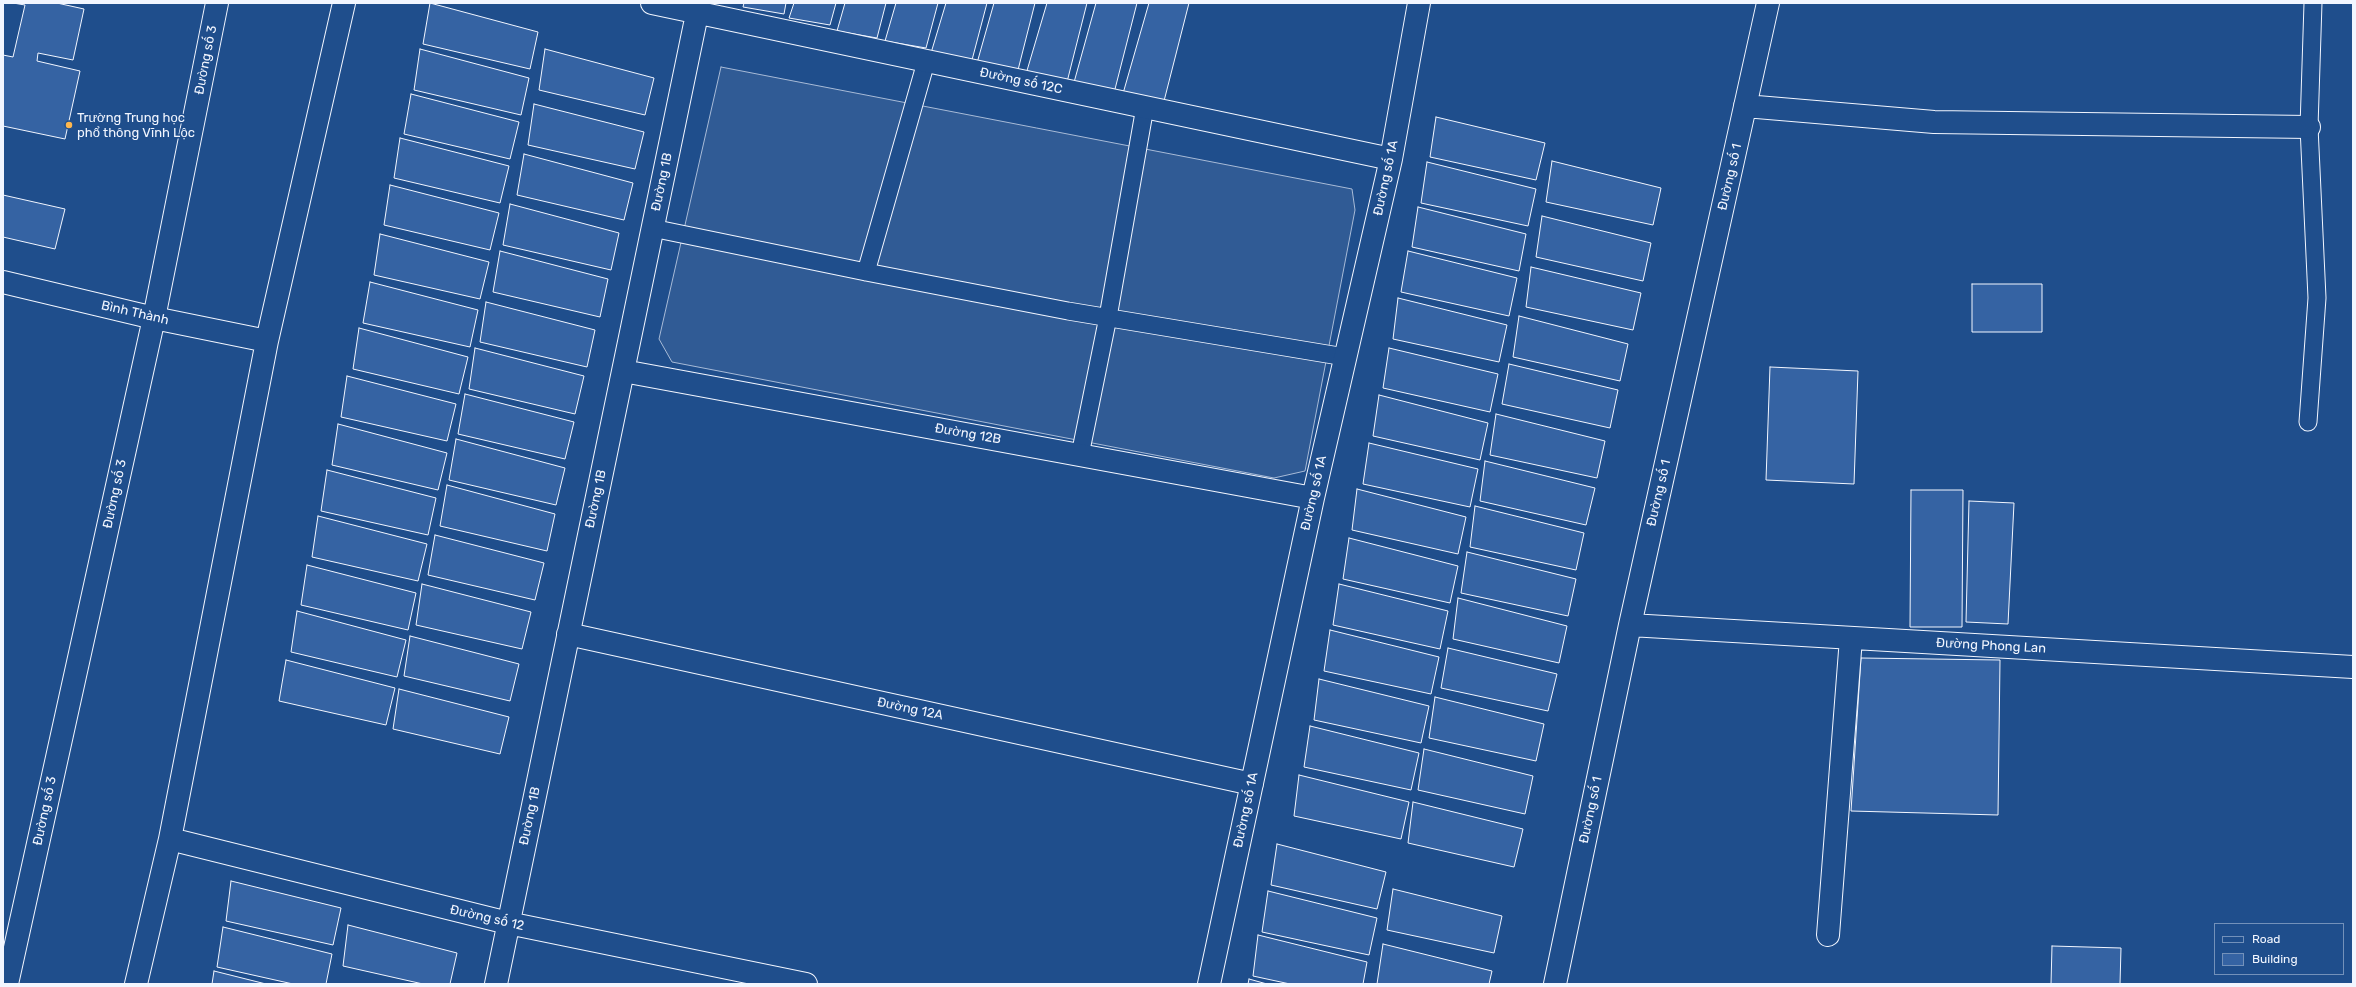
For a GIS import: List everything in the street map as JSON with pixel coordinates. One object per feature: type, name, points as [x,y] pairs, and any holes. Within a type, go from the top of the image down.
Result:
[{"type":"street","name":"Đường số 3","points":[[7,984],[154,318],[217,3]]},
{"type":"street","points":[[136,984],[170,839],[268,341],[344,3]]},
{"type":"street","name":"Đường số 12C","points":[[652,3],[697,14],[1391,159]]},
{"type":"street","name":"Đường số 1A","points":[[1209,984],[1313,498],[1391,159],[1419,3]]},
{"type":"street","name":"Đường số 1","points":[[1555,984],[1630,625],[1768,3]]},
{"type":"street","name":"Đường 1B","points":[[496,984],[697,14]]},
{"type":"street","points":[[1745,106],[1934,122],[2309,127]]},
{"type":"street","name":"Bình Thành","points":[[3,282],[154,318],[268,341]]},
{"type":"street","name":"Đường 12B","points":[[623,371],[1313,498]]},
{"type":"street","name":"Đường Phong Lan","points":[[1630,625],[2353,667]]},
{"type":"street","name":"Đường 12A","points":[[568,634],[1252,784]]},
{"type":"street","points":[[1828,935],[1851,638]]},
{"type":"street","name":"Đường số 12","points":[[170,839],[508,923],[806,984]]},
{"type":"lane","points":[[2308,422],[2317,298],[2309,127],[2313,3]]},
{"type":"lane","points":[[866,272],[926,62]]},
{"type":"lane","points":[[1080,455],[1108,317],[1145,107]]},
{"type":"lane","points":[[652,228],[866,272],[1108,317],[1345,356]]},
{"type":"shaded area","points":[[721,67],[1352,189],[1355,210],[1305,471],[1274,478],[672,362],[659,339]]},
{"type":"building","points":[[13,3],[57,3],[84,9],[73,60],[38,53],[37,61],[80,71],[65,139],[3,126],[3,55],[13,57],[25,5]]},
{"type":"building","points":[[430,3],[538,32],[530,69],[423,44]]},
{"type":"building","points":[[744,3],[786,3],[784,14],[743,7]]},
{"type":"building","points":[[794,3],[836,3],[830,25],[789,18]]},
{"type":"building","points":[[845,3],[886,3],[877,38],[837,31]]},
{"type":"building","points":[[896,3],[938,3],[926,48],[885,41]]},
{"type":"building","points":[[946,3],[987,3],[972,60],[931,53]]},
{"type":"building","points":[[994,3],[1035,3],[1018,70],[977,63]]},
{"type":"building","points":[[1047,3],[1087,3],[1067,82],[1026,74]]},
{"type":"building","points":[[1096,3],[1137,3],[1114,93],[1073,86]]},
{"type":"building","points":[[1149,3],[1189,3],[1163,105],[1122,97]]},
{"type":"building","points":[[420,49],[529,78],[521,115],[414,90]]},
{"type":"building","points":[[545,49],[654,78],[645,115],[539,90]]},
{"type":"building","points":[[411,94],[519,122],[510,159],[404,134]]},
{"type":"building","points":[[534,104],[644,132],[635,169],[528,145]]},
{"type":"building","points":[[1436,117],[1545,143],[1536,180],[1430,157]]},
{"type":"building","points":[[400,138],[509,166],[500,203],[394,178]]},
{"type":"building","points":[[524,154],[633,183],[624,220],[517,195]]},
{"type":"building","points":[[1552,161],[1661,188],[1653,225],[1546,202]]},
{"type":"building","points":[[1427,162],[1536,189],[1528,226],[1421,203]]},
{"type":"building","points":[[390,185],[499,213],[490,250],[384,225]]},
{"type":"building","points":[[3,195],[65,209],[55,249],[3,237]]},
{"type":"building","points":[[510,204],[619,233],[611,270],[503,245]]},
{"type":"building","points":[[1418,207],[1526,234],[1519,271],[1412,247]]},
{"type":"building","points":[[1542,216],[1651,243],[1643,281],[1536,257]]},
{"type":"building","points":[[380,234],[489,262],[480,299],[374,275]]},
{"type":"building","points":[[500,251],[608,279],[600,317],[493,292]]},
{"type":"building","points":[[1408,251],[1517,278],[1509,316],[1401,292]]},
{"type":"building","points":[[1531,267],[1641,293],[1633,330],[1526,307]]},
{"type":"building","points":[[370,282],[478,310],[470,347],[363,323]]},
{"type":"building","points":[[1972,284],[2042,284],[2042,332],[1972,332]]},
{"type":"building","points":[[1398,298],[1507,325],[1499,362],[1393,339]]},
{"type":"building","points":[[486,302],[595,330],[587,367],[480,342]]},
{"type":"building","points":[[1519,316],[1628,344],[1620,381],[1513,357]]},
{"type":"building","points":[[359,328],[468,357],[459,394],[353,369]]},
{"type":"building","points":[[475,348],[584,376],[575,414],[469,389]]},
{"type":"building","points":[[1389,348],[1498,374],[1490,412],[1383,388]]},
{"type":"building","points":[[1509,364],[1618,390],[1610,428],[1502,404]]},
{"type":"building","points":[[1770,367],[1858,371],[1854,484],[1766,480]]},
{"type":"building","points":[[347,376],[456,404],[447,441],[341,417]]},
{"type":"building","points":[[465,394],[574,422],[565,459],[458,434]]},
{"type":"building","points":[[1379,395],[1488,423],[1480,460],[1373,436]]},
{"type":"building","points":[[1496,414],[1605,441],[1597,478],[1490,455]]},
{"type":"building","points":[[338,424],[447,453],[438,490],[332,465]]},
{"type":"building","points":[[456,439],[565,468],[556,505],[449,480]]},
{"type":"building","points":[[1369,443],[1478,469],[1470,507],[1363,484]]},
{"type":"building","points":[[1485,461],[1595,488],[1586,525],[1480,501]]},
{"type":"building","points":[[327,470],[436,498],[428,535],[321,511]]},
{"type":"building","points":[[447,485],[555,514],[547,551],[440,526]]},
{"type":"building","points":[[1357,489],[1466,517],[1458,554],[1352,530]]},
{"type":"building","points":[[1911,490],[1963,490],[1962,627],[1910,627]]},
{"type":"building","points":[[1969,501],[2014,503],[2008,624],[1966,622]]},
{"type":"building","points":[[1475,506],[1584,533],[1576,570],[1470,547]]},
{"type":"building","points":[[318,516],[427,544],[418,581],[312,557]]},
{"type":"building","points":[[435,535],[544,563],[535,600],[428,575]]},
{"type":"building","points":[[1349,538],[1458,566],[1450,603],[1343,579]]},
{"type":"building","points":[[1467,552],[1576,579],[1568,616],[1461,593]]},
{"type":"building","points":[[307,565],[416,593],[408,630],[301,605]]},
{"type":"building","points":[[422,584],[531,612],[522,649],[416,625]]},
{"type":"building","points":[[1339,584],[1448,611],[1440,649],[1333,625]]},
{"type":"building","points":[[1458,598],[1567,626],[1559,663],[1453,639]]},
{"type":"building","points":[[297,611],[406,640],[397,677],[291,652]]},
{"type":"building","points":[[1330,630],[1439,657],[1431,694],[1324,671]]},
{"type":"building","points":[[410,636],[519,664],[510,701],[404,676]]},
{"type":"building","points":[[1448,648],[1557,674],[1548,711],[1441,688]]},
{"type":"building","points":[[1861,658],[2000,660],[1998,815],[1851,811]]},
{"type":"building","points":[[286,660],[395,688],[386,725],[279,701]]},
{"type":"building","points":[[1319,679],[1429,706],[1421,743],[1314,720]]},
{"type":"building","points":[[399,689],[509,717],[500,754],[393,729]]},
{"type":"building","points":[[1435,697],[1544,724],[1536,761],[1429,738]]},
{"type":"building","points":[[1310,726],[1419,753],[1411,790],[1304,767]]},
{"type":"building","points":[[1424,749],[1533,776],[1525,814],[1418,790]]},
{"type":"building","points":[[1299,775],[1409,802],[1401,839],[1294,816]]},
{"type":"building","points":[[1413,802],[1523,829],[1514,867],[1408,843]]},
{"type":"building","points":[[1277,844],[1386,872],[1377,909],[1271,885]]},
{"type":"building","points":[[231,881],[341,908],[333,945],[226,921]]},
{"type":"building","points":[[1393,889],[1502,916],[1494,953],[1387,930]]},
{"type":"building","points":[[1268,891],[1377,918],[1369,955],[1262,932]]},
{"type":"building","points":[[348,925],[457,953],[450,984],[423,984],[343,966]]},
{"type":"building","points":[[223,927],[332,954],[326,984],[293,984],[217,967]]},
{"type":"building","points":[[1258,935],[1367,962],[1363,984],[1290,984],[1253,976]]},
{"type":"building","points":[[1383,944],[1492,971],[1489,984],[1377,984]]},
{"type":"building","points":[[2052,946],[2121,948],[2120,984],[2051,984]]},
{"type":"building","points":[[214,971],[266,984],[212,984]]},
{"type":"building","points":[[1249,979],[1267,984],[1248,984]]},
{"type":"place","name":"Trường Trung học phổ thông Vĩnh Lộc","points":[[69,125]]}]
